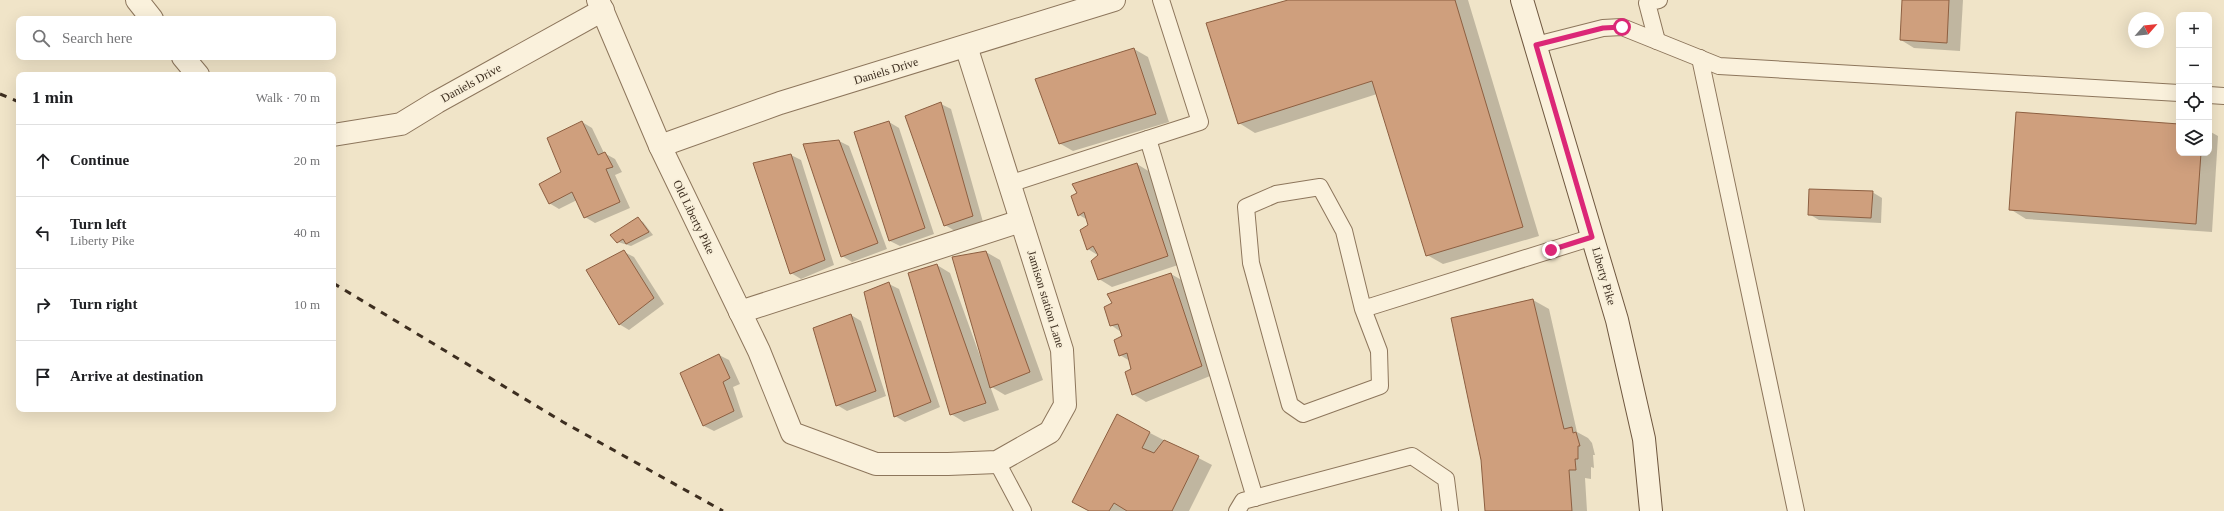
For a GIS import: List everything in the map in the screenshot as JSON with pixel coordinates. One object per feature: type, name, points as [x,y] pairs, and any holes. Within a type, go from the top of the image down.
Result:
[{"type":"street","points":[[137,0],[150,16]]},
{"type":"street","name":"Daniels Drive","points":[[660,146],[780,103],[1114,0]]},
{"type":"street","name":"Liberty Pike","points":[[1522,0],[1617,320],[1644,439],[1651,511]]},
{"type":"street","name":"Daniels Drive","points":[[336,135],[401,124],[600,5]]},
{"type":"street","name":"Old Liberty Pike","points":[[600,5],[660,146],[759,351],[792,433]]},
{"type":"street","name":"Jamison station Lane","points":[[792,433],[876,464],[997,462],[1050,432],[1065,405],[1062,350],[966,46]]},
{"type":"street","points":[[186,60],[196,72]]},
{"type":"street","points":[[740,312],[1021,221]]},
{"type":"lane","points":[[1009,184],[1200,122],[1160,0]]},
{"type":"lane","points":[[1657,41],[1647,3],[1659,0]]},
{"type":"lane","points":[[1536,45],[1609,28],[1622,27],[1719,66],[2176,93]]},
{"type":"lane","points":[[1700,58],[1796,511]]},
{"type":"lane","points":[[2212,95],[2224,96]]},
{"type":"lane","points":[[1148,139],[1255,498]]},
{"type":"lane","points":[[1320,187],[1344,231],[1363,309],[1379,351],[1380,386],[1303,414],[1290,405],[1251,263],[1246,207],[1276,194],[1320,187]]},
{"type":"lane","points":[[1363,309],[1592,237]]},
{"type":"lane","points":[[1237,511],[1243,501],[1412,456],[1446,479],[1450,511]]},
{"type":"lane","points":[[997,462],[1023,511]]},
{"type":"building","points":[[1288,0],[1455,0],[1523,227],[1426,256],[1372,81],[1238,124],[1206,23]]},
{"type":"building","points":[[1902,0],[1949,0],[1947,43],[1900,40]]},
{"type":"building","points":[[1134,48],[1156,114],[1059,144],[1035,79]]},
{"type":"building","points":[[941,102],[973,216],[944,226],[905,116]]},
{"type":"building","points":[[2016,112],[2176,124],[2176,156],[2201,156],[2196,224],[2009,210]]},
{"type":"building","points":[[582,121],[598,155],[605,152],[613,167],[606,169],[620,202],[584,218],[572,192],[549,204],[539,184],[561,172],[547,138]]},
{"type":"building","points":[[889,121],[925,228],[889,241],[854,132]]},
{"type":"building","points":[[839,140],[878,243],[841,257],[803,144]]},
{"type":"building","points":[[791,154],[825,260],[790,274],[753,163]]},
{"type":"building","points":[[1137,163],[1168,256],[1098,280],[1091,261],[1098,255],[1093,246],[1087,250],[1080,230],[1088,225],[1084,212],[1078,216],[1071,196],[1077,193],[1072,184]]},
{"type":"building","points":[[1809,189],[1873,191],[1871,218],[1808,215]]},
{"type":"building","points":[[638,217],[649,232],[626,244],[623,239],[617,243],[610,235]]},
{"type":"building","points":[[624,250],[654,298],[619,325],[586,270]]},
{"type":"building","points":[[986,251],[1030,372],[990,388],[952,257]]},
{"type":"building","points":[[937,264],[986,403],[950,415],[908,273]]},
{"type":"building","points":[[1171,273],[1202,366],[1132,395],[1125,372],[1131,369],[1127,353],[1119,356],[1114,340],[1122,336],[1118,324],[1110,326],[1104,307],[1112,303],[1107,294]]},
{"type":"building","points":[[889,282],[931,402],[894,417],[864,292]]},
{"type":"building","points":[[1533,299],[1564,429],[1572,427],[1573,433],[1576,432],[1580,446],[1578,446],[1578,459],[1575,459],[1576,470],[1569,470],[1572,511],[1485,511],[1481,460],[1451,318]]},
{"type":"building","points":[[851,314],[876,391],[836,406],[813,328]]},
{"type":"building","points":[[719,354],[730,378],[723,382],[734,411],[703,426],[680,373]]},
{"type":"building","points":[[1117,414],[1150,432],[1142,448],[1154,453],[1164,440],[1199,456],[1172,511],[1127,511],[1114,503],[1109,511],[1089,511],[1072,502]]},
{"type":"railway","points":[[0,94],[16,101]]},
{"type":"railway","points":[[336,285],[563,422],[723,511]]},
{"type":"route","points":[[1551,250],[1592,237],[1536,45],[1603,28],[1622,27]]}]
